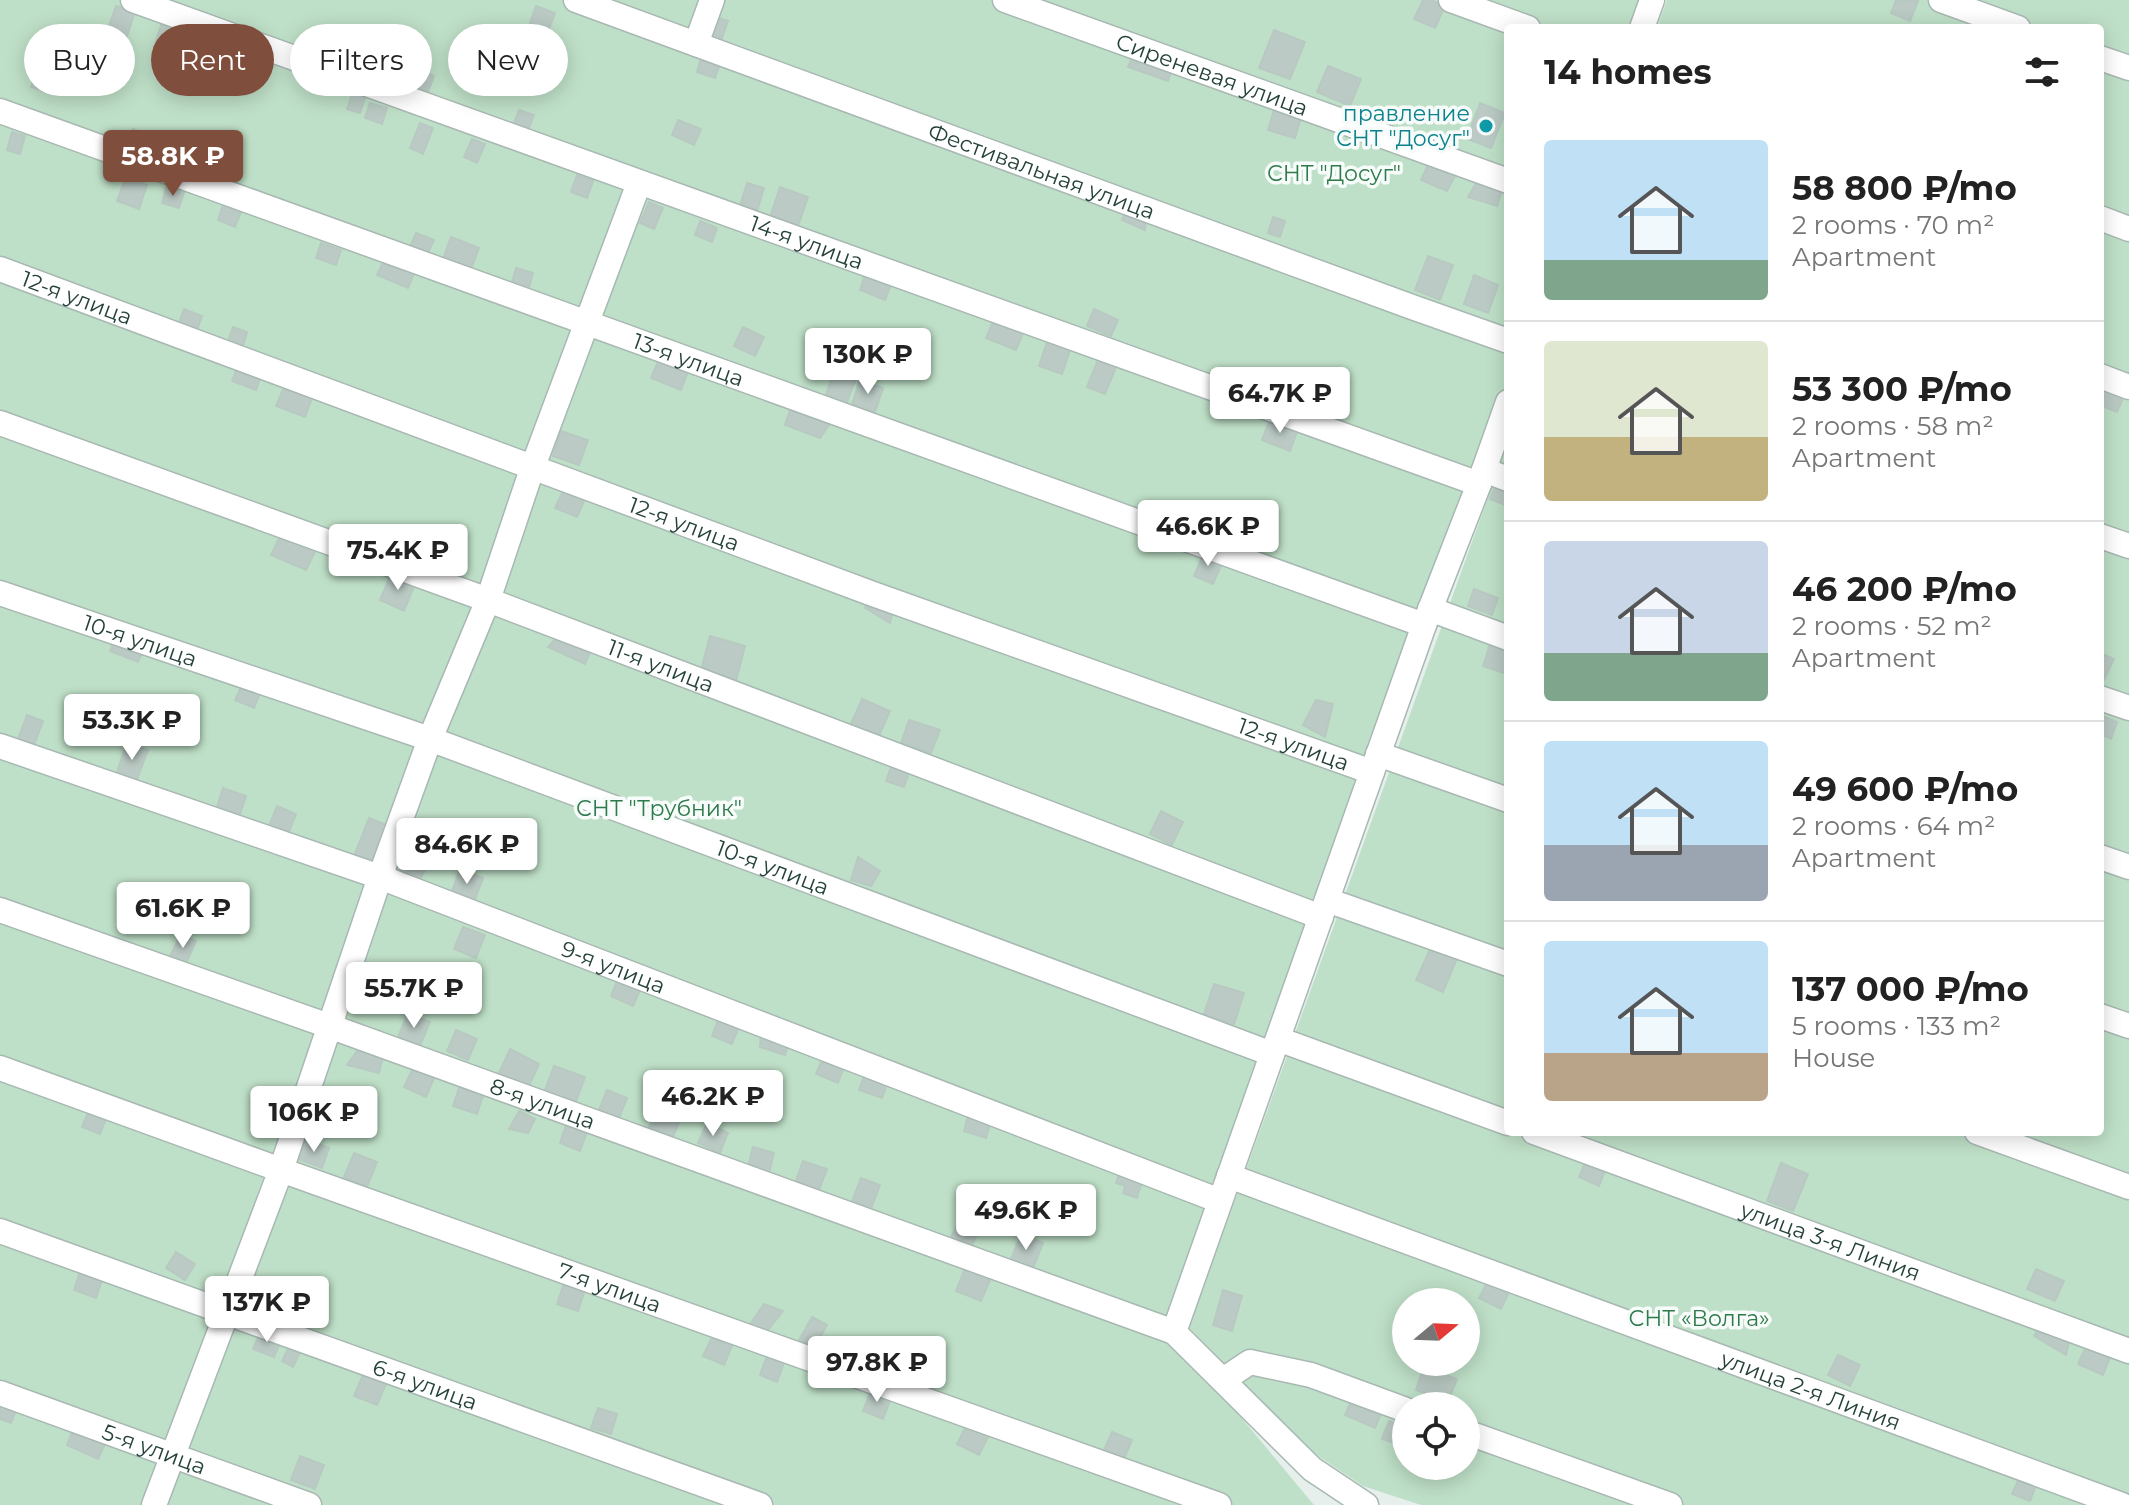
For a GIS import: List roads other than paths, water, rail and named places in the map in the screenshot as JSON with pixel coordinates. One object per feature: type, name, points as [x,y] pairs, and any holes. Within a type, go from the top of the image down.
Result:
[{"type":"street","name":"14-я улица","points":[[133,0],[639,183],[1482,477],[1504,479]]},
{"type":"street","name":"Фестивальная улица","points":[[576,0],[1504,340]]},
{"type":"street","points":[[696,44],[712,0]]},
{"type":"street","name":"Сиреневая улица","points":[[1005,0],[1504,180]]},
{"type":"street","points":[[1451,0],[1517,24]]},
{"type":"street","points":[[1643,24],[1652,0]]},
{"type":"street","points":[[1941,0],[2007,24]]},
{"type":"street","points":[[2104,59],[2129,68]]},
{"type":"street","name":"13-я улица","points":[[0,111],[586,323],[1427,617],[1504,637]]},
{"type":"street","points":[[154,1505],[281,1170],[430,739],[488,600],[532,469],[639,183]]},
{"type":"street","points":[[2104,220],[2129,229]]},
{"type":"street","name":"12-я улица","points":[[0,269],[858,589],[1375,763],[1504,799]]},
{"type":"street","points":[[2104,378],[2129,387]]},
{"type":"street","points":[[1366,1505],[1312,1469],[1174,1332],[1427,617],[1504,414]]},
{"type":"street","name":"11-я улица","points":[[0,423],[1324,908],[1504,963]]},
{"type":"street","points":[[2104,537],[2129,546]]},
{"type":"street","name":"10-я улица","points":[[0,593],[430,739],[1275,1046]]},
{"type":"street","points":[[2104,699],[2129,708]]},
{"type":"street","name":"9-я улица","points":[[0,746],[380,877],[1220,1201]]},
{"type":"street","points":[[2104,858],[2129,867]]},
{"type":"street","name":"8-я улица","points":[[0,910],[1174,1332]]},
{"type":"street","points":[[2104,1017],[2129,1026]]},
{"type":"street","points":[[1275,1046],[1504,1122]]},
{"type":"street","name":"7-я улица","points":[[0,1068],[1219,1505]]},
{"type":"street","name":"улица 3-я Линия","points":[[1545,1136],[2129,1351]]},
{"type":"street","points":[[1988,1136],[2129,1187]]},
{"type":"street","name":"улица 2-я Линия","points":[[1229,1176],[2122,1505]]},
{"type":"street","name":"6-я улица","points":[[0,1231],[760,1505]]},
{"type":"street","points":[[1223,1380],[1250,1362],[1311,1375],[1392,1405]]},
{"type":"street","name":"5-я улица","points":[[0,1393],[309,1505]]},
{"type":"street","points":[[1480,1437],[1670,1505]]},
{"type":"place","name":"правление СНТ \"Досуг\"","points":[[1486,126]]},
{"type":"park label","name":"СНТ \"Досуг\"","points":[[1334,173]]},
{"type":"park label","name":"СНТ \"Трубник\"","points":[[659,808]]},
{"type":"park label","name":"СНТ «Волга»","points":[[1699,1318]]}]
